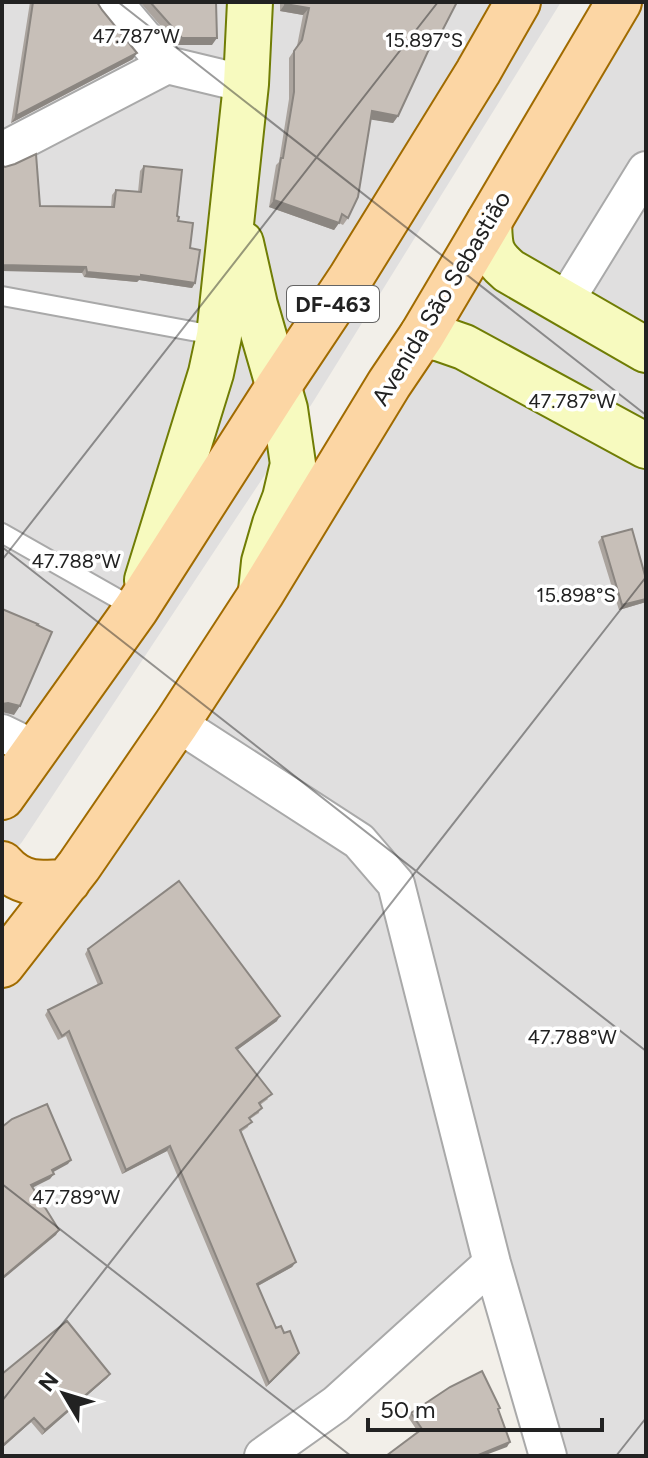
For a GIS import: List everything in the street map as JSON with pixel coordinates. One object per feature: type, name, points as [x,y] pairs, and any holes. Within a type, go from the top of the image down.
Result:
[{"type":"main road","name":"DF-463","points":[[2,797],[20,742],[138,605],[350,279],[518,2]]},
{"type":"main road","name":"Avenida São Sebastião","points":[[2,965],[68,881],[261,594],[422,335],[619,2]]},
{"type":"main road","points":[[2,864],[20,879],[35,884],[68,881]]},
{"type":"street","points":[[112,2],[167,65],[246,84]]},
{"type":"street","points":[[138,605],[211,373],[219,336],[246,84],[250,2]]},
{"type":"street","points":[[2,151],[167,65]]},
{"type":"street","points":[[564,303],[646,170]]},
{"type":"street","name":"Avenida São Sebastião","points":[[233,214],[285,409],[293,464],[264,562],[261,594]]},
{"type":"street","points":[[489,222],[491,252],[509,271],[646,350]]},
{"type":"street","points":[[422,335],[464,347],[646,446]]},
{"type":"street","points":[[177,723],[359,841],[396,884],[492,1263],[548,1456]]},
{"type":"street","points":[[263,1456],[336,1404],[492,1263]]},
{"type":"lane","points":[[2,296],[219,336]]},
{"type":"lane","points":[[2,533],[138,605]]},
{"type":"shaded area","points":[[2,2],[561,2],[313,402],[22,842],[2,865]]},
{"type":"shaded area","points":[[619,2],[646,2],[646,1456],[548,1456],[492,1264],[263,1456],[2,1456],[2,965]]},
{"type":"building","points":[[33,2],[97,2],[137,53],[16,116]]},
{"type":"building","points":[[150,2],[216,2],[217,38],[182,38]]},
{"type":"building","points":[[285,2],[457,2],[439,37],[430,47],[398,116],[372,111],[358,197],[348,218],[342,214],[339,223],[274,200],[294,92],[294,51],[302,40],[309,8]]},
{"type":"building","points":[[36,154],[40,206],[114,207],[116,190],[141,192],[144,166],[182,170],[177,216],[178,221],[193,223],[190,248],[200,250],[195,283],[141,275],[87,272],[86,267],[2,265],[2,165],[15,164]]},
{"type":"building","points":[[632,529],[646,579],[646,599],[622,605],[602,537]]},
{"type":"building","points":[[2,609],[52,632],[20,706],[2,704]]},
{"type":"building","points":[[179,881],[280,1016],[236,1048],[272,1094],[259,1103],[262,1108],[249,1118],[252,1122],[240,1130],[296,1262],[257,1284],[276,1328],[281,1326],[284,1333],[290,1331],[299,1353],[269,1383],[170,1146],[126,1170],[69,1031],[62,1036],[48,1010],[102,983],[88,949]]},
{"type":"building","points":[[47,1104],[71,1160],[52,1170],[54,1174],[31,1185],[59,1230],[2,1278],[2,1127],[12,1119]]},
{"type":"building","points":[[67,1321],[110,1374],[45,1430],[34,1418],[2,1446],[2,1374]]},
{"type":"building","points":[[482,1371],[500,1408],[510,1442],[476,1456],[386,1456],[422,1429],[411,1413],[450,1387]]}]
